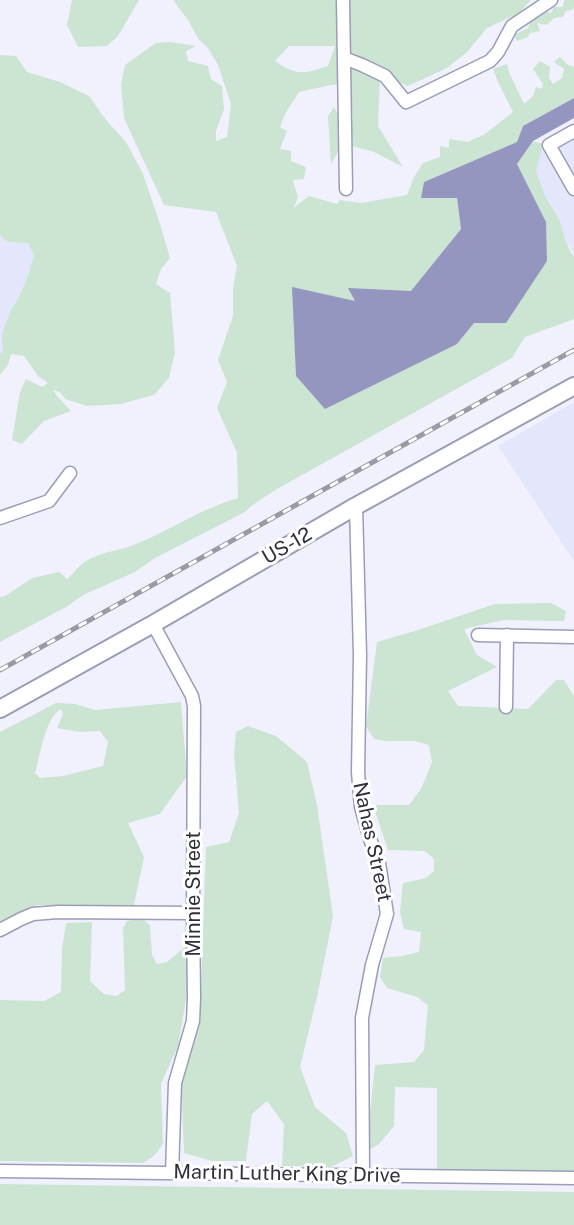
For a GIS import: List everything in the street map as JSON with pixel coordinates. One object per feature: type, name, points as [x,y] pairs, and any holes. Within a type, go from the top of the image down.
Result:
[{"type":"main road","name":"US-12","points":[[0,709],[153,624],[356,506],[574,386]]},
{"type":"street","points":[[343,0],[346,189]]},
{"type":"street","points":[[344,57],[384,76],[406,102],[490,61],[498,52],[512,26],[551,0]]},
{"type":"street","points":[[574,131],[549,145],[574,189]]},
{"type":"street","points":[[0,518],[49,501],[70,473]]},
{"type":"street","name":"Nahas Street","points":[[356,506],[360,655],[358,772],[362,807],[379,863],[387,914],[372,965],[362,1018],[363,1174]]},
{"type":"street","name":"Minnie Street","points":[[153,624],[192,696],[194,706],[193,1021],[175,1083],[172,1173]]},
{"type":"street","points":[[478,635],[574,637]]},
{"type":"street","points":[[506,707],[507,635]]},
{"type":"street","points":[[0,930],[33,915],[58,912],[193,913]]},
{"type":"street","name":"Martin Luther King Drive","points":[[0,1171],[574,1178]]},
{"type":"shaded area","points":[[574,127],[574,255],[526,160],[543,144]]},
{"type":"shaded area","points":[[0,235],[7,242],[28,243],[34,256],[19,298],[10,312],[3,356],[0,352]]},
{"type":"shaded area","points":[[574,402],[574,561],[498,446]]},
{"type":"green space","points":[[72,0],[139,0],[118,36],[107,46],[78,47],[67,25]]},
{"type":"green space","points":[[173,0],[531,0],[519,13],[487,28],[467,52],[447,68],[408,86],[380,75],[378,126],[403,167],[374,152],[345,144],[331,164],[328,116],[334,107],[348,132],[353,118],[350,83],[299,92],[285,114],[280,127],[287,131],[280,149],[291,151],[291,161],[306,167],[304,179],[293,180],[298,198],[293,208],[309,196],[337,204],[340,200],[361,203],[407,195],[423,163],[440,157],[440,146],[449,148],[449,139],[468,142],[485,134],[513,112],[493,69],[507,64],[524,104],[533,96],[536,87],[542,89],[543,84],[533,69],[540,61],[550,67],[549,78],[553,84],[562,78],[564,69],[554,62],[560,57],[568,65],[574,67],[574,98],[523,126],[517,142],[424,182],[422,198],[457,198],[461,229],[411,292],[349,289],[356,301],[457,344],[546,222],[517,164],[533,141],[543,144],[536,171],[546,198],[560,221],[564,236],[574,256],[574,319],[525,337],[512,358],[277,489],[245,512],[155,558],[135,572],[83,595],[66,607],[0,642],[0,597],[32,578],[59,572],[67,579],[82,564],[94,557],[136,544],[212,507],[238,498],[237,453],[217,408],[227,382],[218,360],[233,316],[233,288],[237,266],[216,212],[164,205],[124,118],[121,85],[125,65],[156,43],[170,42],[196,46],[186,51],[188,61],[208,66],[211,79],[222,86],[224,109],[216,131],[216,141],[227,137],[231,104],[218,65],[208,48],[199,40]],"holes":[[[289,46],[335,46],[328,66],[312,71],[295,71],[275,61]]]},
{"type":"green space","points":[[564,0],[574,0],[572,10],[566,11],[563,17],[554,18],[547,25],[537,23],[540,31],[530,33],[528,37],[517,41],[514,35],[528,28],[530,22],[543,11],[551,13],[554,7],[563,7]]},
{"type":"green space","points":[[0,55],[16,56],[27,72],[60,82],[89,96],[126,142],[143,174],[170,258],[161,269],[156,284],[170,293],[175,352],[169,378],[154,395],[121,404],[87,406],[65,399],[60,392],[53,390],[71,411],[44,421],[22,444],[12,440],[20,392],[26,379],[42,387],[48,383],[38,376],[24,356],[11,354],[8,365],[0,375],[0,352],[3,355],[2,334],[28,276],[34,256],[28,243],[7,242],[0,235]]},
{"type":"green space","points":[[551,603],[566,611],[564,621],[504,620],[464,629],[477,655],[497,667],[448,691],[458,706],[528,709],[556,680],[564,680],[574,696],[574,1172],[437,1171],[437,1088],[395,1087],[394,1126],[379,1144],[369,1150],[368,1133],[375,1065],[414,1062],[424,1050],[428,1005],[417,997],[387,988],[380,977],[383,958],[419,952],[421,932],[404,929],[400,912],[403,883],[426,878],[434,871],[434,859],[425,851],[388,850],[373,805],[409,805],[421,789],[432,762],[429,745],[415,741],[374,739],[366,726],[377,642],[495,604]]},
{"type":"green space","points":[[181,702],[187,776],[160,814],[128,823],[144,857],[134,905],[38,905],[0,921],[0,732],[56,703],[75,704],[95,710]],"holes":[[[61,709],[63,714],[57,728],[80,732],[100,731],[108,742],[103,766],[63,776],[40,778],[35,773],[47,729],[55,713]]]},
{"type":"green space","points":[[248,726],[276,736],[307,762],[317,805],[333,916],[300,1067],[315,1107],[346,1133],[353,1156],[331,1167],[282,1166],[284,1124],[267,1101],[252,1114],[246,1161],[212,1161],[184,1153],[181,1075],[193,1045],[200,1016],[206,847],[229,842],[239,813],[234,754],[236,732]]},
{"type":"green space","points":[[141,918],[150,925],[152,955],[157,964],[167,962],[190,943],[190,976],[178,1046],[161,1084],[163,1144],[154,1156],[143,1163],[0,1161],[0,1000],[44,1001],[61,992],[62,948],[66,923],[92,922],[90,981],[104,994],[117,996],[125,990],[123,928],[127,921]]},
{"type":"green space","points":[[0,1184],[574,1192],[574,1225],[0,1225]]},
{"type":"water","points":[[574,98],[574,118],[533,141],[517,164],[546,222],[547,261],[506,323],[474,323],[457,344],[325,409],[296,376],[292,287],[355,301],[348,288],[411,291],[461,229],[457,198],[421,198],[424,182],[517,142],[523,126]]},
{"type":"railway","points":[[0,670],[574,350]]}]
